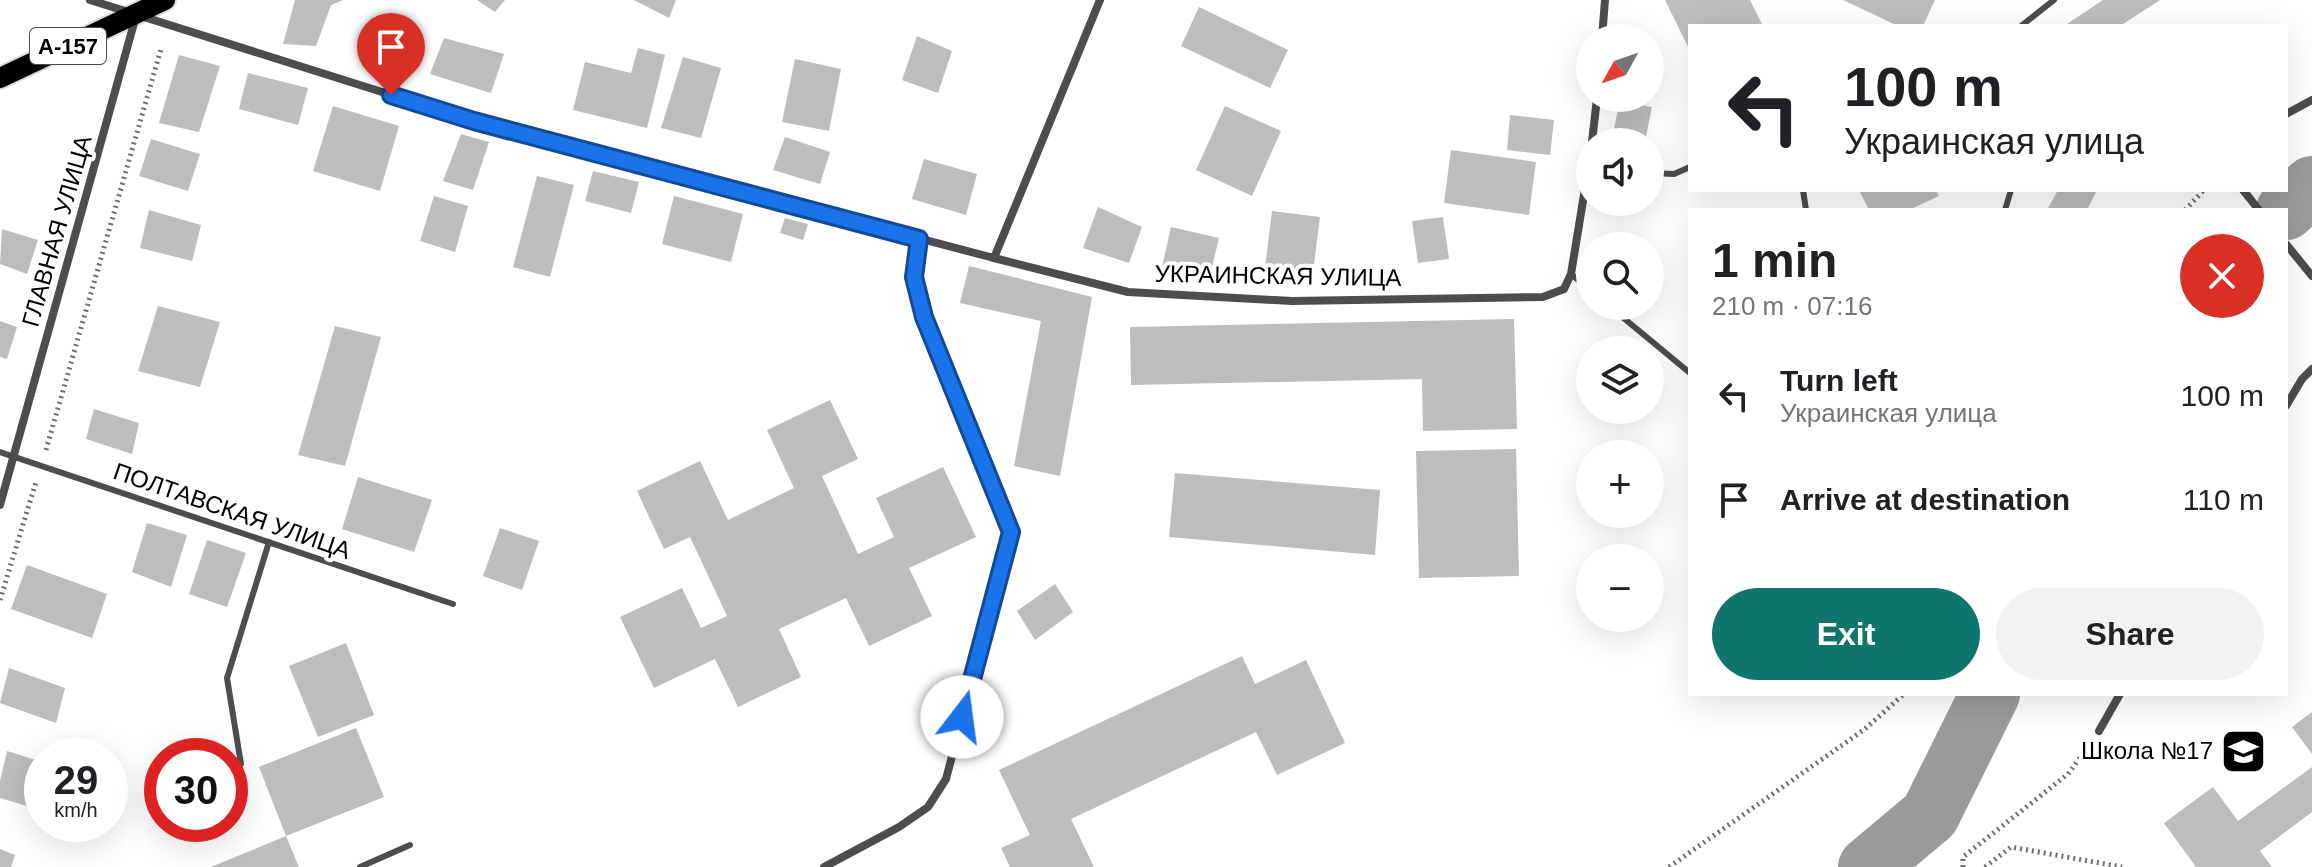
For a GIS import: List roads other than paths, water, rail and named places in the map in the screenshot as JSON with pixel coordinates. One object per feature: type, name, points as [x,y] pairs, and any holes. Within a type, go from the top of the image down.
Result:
[{"type":"main road","name":"А-157","points":[[0,78],[165,0]]},
{"type":"street","name":"УКРАИНСКАЯ УЛИЦА","points":[[90,0],[474,121],[1128,292],[1292,301],[1543,297],[1564,289],[1571,274]]},
{"type":"street","points":[[994,258],[1100,0]]},
{"type":"street","points":[[1603,24],[1605,0]]},
{"type":"street","name":"ГЛАВНАЯ УЛИЦА","points":[[0,505],[137,14]]},
{"type":"street","points":[[2288,113],[2312,100]]},
{"type":"street","points":[[2245,192],[2257,208]]},
{"type":"street","points":[[1571,274],[1581,216]]},
{"type":"street","points":[[824,867],[899,827],[928,807],[946,779],[1011,532],[924,317],[914,277],[919,239]]},
{"type":"street","points":[[2288,246],[2312,276]]},
{"type":"street","points":[[2288,403],[2312,369]]},
{"type":"street","points":[[2099,731],[2119,696]]},
{"type":"lane","points":[[2024,24],[2054,0]]},
{"type":"lane","points":[[1664,174],[1674,174],[1688,168]]},
{"type":"lane","points":[[1571,274],[1576,278]]},
{"type":"lane","points":[[1626,320],[1688,371]]},
{"type":"lane","name":"ПОЛТАВСКАЯ УЛИЦА","points":[[0,452],[453,604]]},
{"type":"lane","points":[[237,738],[227,678],[269,542]]},
{"type":"lane","points":[[360,867],[410,845]]},
{"type":"waterway","points":[[2288,208],[2312,186]]},
{"type":"waterway","points":[[1868,867],[1930,815],[1989,696]]},
{"type":"place","name":"Школа №17","points":[[2244,751]]}]
